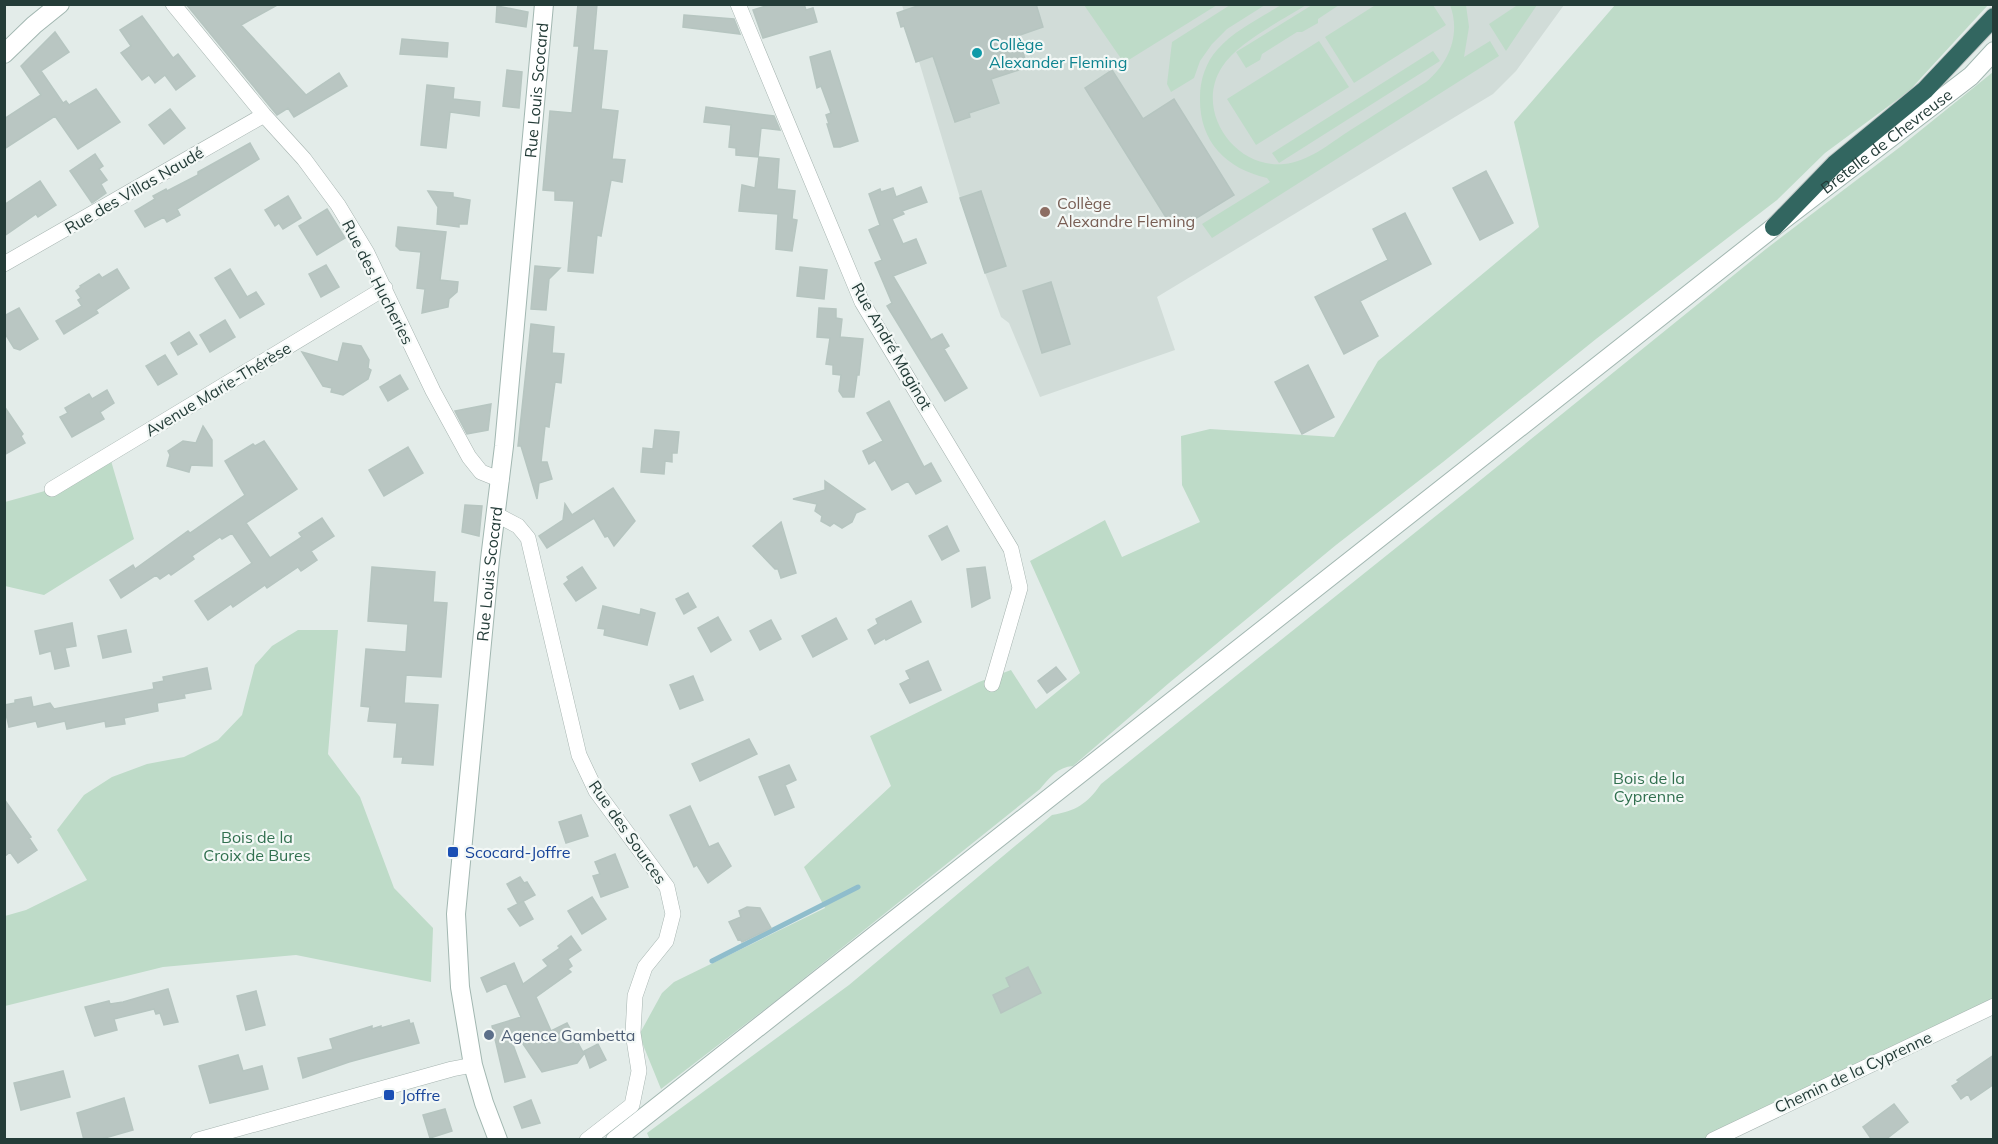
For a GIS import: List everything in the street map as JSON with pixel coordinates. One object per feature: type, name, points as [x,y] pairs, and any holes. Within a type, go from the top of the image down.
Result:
[{"type":"highway","points":[[1774,227],[1836,164],[1925,90],[1994,17]]},
{"type":"main road","points":[[4,54],[60,4]]},
{"type":"main road","name":"Rue Louis Scocard","points":[[498,1140],[473,1065],[460,987],[456,914],[490,559],[501,480],[544,4]]},
{"type":"main road","name":"Bretelle de Chevreuse","points":[[615,1140],[1774,227],[1971,76],[1994,51]]},
{"type":"street","name":"Rue des Hucheries","points":[[173,4],[264,115],[304,159],[338,205],[385,288],[433,391],[469,457],[481,472],[501,480]]},
{"type":"street","name":"Rue André Maginot","points":[[738,4],[862,302],[1011,549],[1020,588],[992,684]]},
{"type":"street","name":"Rue des Villas Naudé","points":[[4,264],[264,115]]},
{"type":"street","name":"Avenue Marie-Thérèse","points":[[52,489],[385,288]]},
{"type":"street","name":"Rue des Sources","points":[[497,515],[518,526],[528,538],[579,755],[596,791],[667,887],[674,914],[666,941],[645,967],[635,996],[633,1023],[639,1071],[632,1105],[586,1140]]},
{"type":"street","name":"Chemin de la Cyprenne","points":[[1713,1140],[1994,1006]]},
{"type":"street","points":[[198,1140],[452,1068],[473,1065]]},
{"type":"shaded area","points":[[902,5],[1564,5],[1516,71],[1493,94],[1157,297],[1175,350],[1040,397],[1009,323],[1001,317],[985,273]]},
{"type":"green space","points":[[1377,4],[1433,5],[1446,25],[1354,83],[1325,37]]},
{"type":"green space","points":[[1519,4],[1537,5],[1506,51],[1489,24]]},
{"type":"green space","points":[[1084,5],[1217,5],[1127,61],[1122,60]]},
{"type":"green space","points":[[1230,5],[1265,5],[1227,29],[1200,61],[1194,78],[1171,92],[1167,84],[1172,42]]},
{"type":"green space","points":[[1281,5],[1306,5],[1261,33],[1229,58],[1222,67],[1215,84],[1213,101],[1216,118],[1224,134],[1235,147],[1249,157],[1266,163],[1293,163],[1310,156],[1426,82],[1441,66],[1451,47],[1454,27],[1450,5],[1466,5],[1469,27],[1464,57],[1490,41],[1499,56],[1212,238],[1202,224],[1270,182],[1267,178],[1227,160],[1217,150],[1204,127],[1201,113],[1202,78],[1210,60],[1223,43],[1247,25]]},
{"type":"green space","points":[[1312,5],[1339,5],[1318,19],[1318,23],[1302,32],[1297,32],[1262,54],[1260,60],[1246,68],[1236,52]]},
{"type":"green space","points":[[1615,5],[1988,5],[1909,91],[1825,153],[1777,200],[1596,339],[1336,545],[1073,766],[1063,768],[1054,774],[1040,789],[778,999],[661,1089],[639,1035],[662,993],[674,982],[825,908],[804,867],[891,786],[870,736],[979,682],[1011,670],[1036,709],[1080,673],[1030,561],[1105,520],[1122,557],[1200,522],[1182,485],[1181,436],[1210,429],[1334,437],[1378,361],[1539,227],[1514,122]]},
{"type":"green space","points":[[1319,41],[1349,87],[1256,145],[1227,99]]},
{"type":"green space","points":[[1433,51],[1440,61],[1279,163],[1272,153]]},
{"type":"green space","name":"Bois de la Cyprenne","points":[[1993,72],[1993,1005],[1709,1139],[650,1140],[647,1133],[849,985],[1052,815],[1074,809],[1086,802],[1101,784],[1766,249],[1900,147]]},
{"type":"green space","points":[[109,454],[134,539],[44,595],[5,586],[5,502],[52,489]]},
{"type":"green space","name":"Bois de la Croix de Bures","points":[[298,630],[338,630],[328,754],[360,797],[394,888],[433,928],[431,982],[296,955],[163,967],[5,1006],[5,916],[26,910],[87,880],[57,830],[84,795],[112,777],[147,764],[184,757],[218,740],[242,715],[255,665],[272,646]]},
{"type":"building","points":[[186,4],[279,4],[241,25],[306,95],[339,73],[347,86],[294,117],[288,108],[277,115]]},
{"type":"building","points":[[578,4],[597,4],[593,50],[607,51],[601,109],[618,111],[612,159],[625,160],[622,182],[611,180],[601,236],[597,235],[593,273],[568,271],[574,201],[555,200],[555,191],[543,190],[550,111],[572,113],[579,46],[574,46]]},
{"type":"building","points":[[772,4],[804,4],[806,10],[813,8],[817,22],[763,38],[753,10]]},
{"type":"building","name":"Collège Alexander Fleming","points":[[923,4],[1036,4],[1043,27],[1017,36],[1028,67],[991,79],[999,103],[969,113],[970,117],[955,122],[933,56],[916,62],[904,26],[901,27],[897,13]]},
{"type":"building","points":[[497,6],[528,12],[526,27],[496,22]]},
{"type":"building","points":[[684,15],[734,19],[740,34],[683,27]]},
{"type":"building","points":[[142,16],[173,58],[178,54],[195,76],[176,90],[165,75],[155,83],[149,75],[142,80],[121,53],[131,46],[120,30]]},
{"type":"building","points":[[55,32],[69,52],[41,71],[63,103],[66,101],[69,105],[96,89],[120,122],[78,149],[55,116],[4,149],[4,119],[41,95],[21,66]]},
{"type":"building","points":[[402,39],[448,43],[447,57],[400,54]]},
{"type":"building","points":[[830,51],[858,141],[840,147],[834,147],[826,115],[831,113],[821,86],[817,88],[810,57]]},
{"type":"building","points":[[507,70],[522,72],[519,108],[503,106]]},
{"type":"building","points":[[1112,70],[1143,119],[1174,99],[1234,195],[1185,225],[1182,225],[1175,215],[1167,219],[1085,88]]},
{"type":"building","points":[[427,85],[454,88],[453,99],[480,102],[479,116],[450,112],[446,148],[421,145]]},
{"type":"building","points":[[706,107],[774,116],[780,130],[761,128],[758,157],[736,155],[736,148],[729,147],[731,125],[704,122]]},
{"type":"building","points":[[170,109],[185,128],[164,144],[149,125]]},
{"type":"building","points":[[250,143],[259,159],[177,209],[180,215],[167,222],[164,217],[145,227],[135,211],[155,199],[153,196],[198,175],[198,172]]},
{"type":"building","points":[[95,154],[103,166],[99,169],[107,180],[101,184],[106,193],[92,203],[70,171]]},
{"type":"building","points":[[759,157],[779,159],[777,189],[795,191],[792,219],[797,220],[792,251],[776,249],[778,214],[739,211],[742,185],[755,188]]},
{"type":"building","points":[[1486,171],[1513,223],[1480,240],[1453,188]]},
{"type":"building","points":[[40,181],[56,205],[38,217],[36,214],[4,236],[4,205]]},
{"type":"building","points":[[921,187],[927,202],[902,211],[904,214],[892,219],[903,244],[916,239],[926,263],[893,276],[931,340],[942,334],[949,346],[944,349],[967,388],[945,401],[887,306],[892,303],[875,263],[882,260],[869,230],[880,225],[869,194],[880,189],[881,192],[893,188],[896,197]]},
{"type":"building","points":[[428,191],[453,193],[453,197],[470,200],[467,224],[459,224],[459,227],[437,224],[438,207]]},
{"type":"building","points":[[981,191],[1006,266],[985,273],[960,198]]},
{"type":"building","points":[[288,196],[301,218],[283,229],[279,223],[275,226],[265,210]]},
{"type":"building","points":[[327,209],[345,238],[317,255],[299,226]]},
{"type":"building","points":[[1405,213],[1431,264],[1360,301],[1378,336],[1344,354],[1315,297],[1388,260],[1373,229]]},
{"type":"building","points":[[398,227],[446,232],[440,280],[458,282],[457,292],[449,299],[448,307],[422,313],[425,289],[417,288],[421,252],[400,250],[396,246]]},
{"type":"building","points":[[326,265],[339,287],[321,297],[309,274]]},
{"type":"building","points":[[535,266],[560,268],[549,279],[546,310],[531,309]]},
{"type":"building","points":[[800,267],[827,270],[824,299],[797,296]]},
{"type":"building","points":[[117,269],[129,288],[96,310],[98,313],[64,334],[56,321],[82,306],[78,300],[81,298],[76,291],[80,286],[99,274],[102,278]]},
{"type":"building","points":[[230,269],[247,297],[256,292],[264,304],[240,318],[215,278]]},
{"type":"building","points":[[1051,282],[1070,344],[1042,353],[1023,291]]},
{"type":"building","points":[[19,308],[38,339],[20,350],[14,348],[4,332],[4,316]]},
{"type":"building","points":[[819,308],[836,309],[836,318],[842,319],[840,337],[863,339],[854,397],[843,397],[839,391],[841,375],[833,374],[833,365],[826,364],[830,338],[817,337]]},
{"type":"building","points":[[225,320],[235,337],[210,352],[200,335]]},
{"type":"building","points":[[531,324],[554,327],[552,353],[564,354],[561,383],[555,382],[549,427],[545,426],[541,462],[547,462],[552,479],[539,483],[537,499],[521,446],[518,446]]},
{"type":"building","points":[[189,332],[197,344],[178,355],[171,343]]},
{"type":"building","points":[[343,343],[361,346],[369,360],[368,368],[371,370],[368,379],[343,395],[331,392],[332,388],[323,386],[302,352],[338,362]]},
{"type":"building","points":[[165,355],[177,374],[158,385],[146,366]]},
{"type":"building","points":[[1308,365],[1334,417],[1302,434],[1275,382]]},
{"type":"building","points":[[400,375],[408,389],[388,401],[380,387]]},
{"type":"building","points":[[107,390],[114,403],[100,412],[104,419],[72,437],[60,417],[68,413],[65,408],[89,394],[92,399]]},
{"type":"building","points":[[889,401],[924,467],[931,463],[941,481],[916,494],[908,481],[892,490],[875,460],[869,464],[863,451],[883,441],[867,413]]},
{"type":"building","points":[[491,404],[488,430],[467,434],[455,411]]},
{"type":"building","points":[[4,406],[23,434],[21,436],[25,443],[4,455]]},
{"type":"building","points":[[203,426],[212,440],[212,466],[191,465],[189,472],[167,466],[170,455],[168,451],[183,441],[196,443]]},
{"type":"building","points":[[655,430],[679,432],[677,453],[672,453],[672,462],[665,461],[664,474],[641,472],[643,448],[653,449]]},
{"type":"building","points":[[264,441],[297,489],[246,523],[270,558],[302,537],[299,533],[322,518],[334,536],[311,551],[317,560],[301,571],[298,567],[267,588],[265,585],[233,607],[231,604],[208,620],[195,601],[252,563],[232,533],[222,539],[220,537],[192,556],[194,559],[171,575],[169,573],[160,579],[156,575],[121,598],[110,580],[133,565],[135,569],[188,531],[190,533],[245,495],[225,461],[253,444],[255,446]]},
{"type":"building","points":[[408,447],[423,473],[384,496],[369,470]]},
{"type":"building","points":[[825,481],[865,509],[856,513],[852,522],[842,528],[834,523],[830,526],[821,521],[822,516],[815,511],[817,504],[793,499],[825,490]]},
{"type":"building","points":[[613,488],[635,521],[614,546],[608,536],[605,537],[594,518],[547,548],[539,536],[563,520],[565,504],[572,515]]},
{"type":"building","points":[[465,505],[482,506],[479,536],[462,532]]},
{"type":"building","points":[[781,522],[796,573],[781,578],[778,569],[775,569],[753,546]]},
{"type":"building","points":[[947,526],[959,551],[942,560],[929,536]]},
{"type":"building","points":[[372,567],[435,572],[433,602],[447,603],[441,677],[406,675],[404,703],[438,705],[433,765],[402,763],[403,757],[394,757],[397,723],[368,721],[370,707],[361,706],[366,649],[406,652],[408,624],[368,621]]},
{"type":"building","points":[[582,567],[596,588],[576,601],[564,584],[569,580],[567,577]]},
{"type":"building","points":[[985,567],[990,598],[972,607],[967,569]]},
{"type":"building","points":[[688,593],[696,607],[684,614],[676,599]]},
{"type":"building","points":[[911,601],[921,622],[875,644],[868,630],[878,624],[876,619]]},
{"type":"building","points":[[603,606],[640,615],[641,609],[655,613],[647,645],[604,635],[605,629],[598,628]]},
{"type":"building","points":[[718,617],[731,640],[711,652],[698,628]]},
{"type":"building","points":[[836,618],[847,639],[813,657],[802,636]]},
{"type":"building","points":[[771,620],[781,639],[760,650],[750,631]]},
{"type":"building","points":[[72,623],[76,646],[65,648],[69,666],[55,669],[51,651],[40,654],[35,631]]},
{"type":"building","points":[[126,630],[131,652],[103,658],[98,636]]},
{"type":"building","points":[[928,661],[941,690],[910,703],[900,684],[910,679],[906,671]]},
{"type":"building","points":[[1056,667],[1066,679],[1047,693],[1038,681]]},
{"type":"building","points":[[207,668],[211,689],[184,694],[185,698],[157,703],[158,711],[124,718],[125,724],[106,727],[105,721],[67,729],[65,721],[38,727],[36,721],[9,727],[4,705],[15,703],[15,700],[31,697],[33,707],[50,703],[54,709],[154,689],[153,683],[164,681],[163,677]]},
{"type":"building","points":[[693,676],[703,700],[680,709],[670,685]]},
{"type":"building","points":[[749,739],[757,754],[700,781],[692,764]]},
{"type":"building","points":[[789,765],[796,780],[785,785],[794,807],[775,815],[759,777]]},
{"type":"building","points":[[4,799],[31,837],[29,838],[37,850],[18,863],[10,852],[4,857]]},
{"type":"building","points":[[690,806],[709,847],[718,843],[731,866],[708,883],[697,865],[694,867],[670,815]]},
{"type":"building","points":[[581,815],[588,836],[566,843],[559,822]]},
{"type":"building","points":[[615,854],[628,887],[601,897],[593,876],[600,874],[595,862]]},
{"type":"building","points":[[520,877],[524,883],[527,882],[535,895],[518,904],[507,884]]},
{"type":"building","points":[[592,897],[606,919],[582,934],[568,911]]},
{"type":"building","points":[[523,901],[533,919],[520,926],[508,909]]},
{"type":"building","points":[[747,907],[760,908],[771,928],[742,942],[738,940],[729,922],[741,917],[739,911]]},
{"type":"building","points":[[571,936],[581,950],[568,959],[572,966],[568,969],[571,972],[536,997],[551,1031],[567,1023],[584,1054],[577,1063],[542,1072],[515,1032],[509,1034],[525,1077],[505,1082],[492,1026],[521,1017],[506,983],[487,992],[481,978],[514,963],[523,984],[548,966],[543,960],[560,948],[558,946]]},
{"type":"building","points":[[1028,967],[1041,993],[1001,1013],[993,995],[1010,987],[1006,978]]},
{"type":"building","points":[[168,989],[178,1022],[164,1025],[160,1013],[156,1014],[154,1009],[114,1019],[117,1030],[95,1036],[85,1007],[109,1001],[110,1004],[123,1002]]},
{"type":"building","points":[[256,991],[265,1025],[246,1030],[237,996]]},
{"type":"building","points":[[409,1020],[410,1024],[413,1023],[419,1043],[349,1062],[303,1078],[298,1058],[333,1049],[330,1039],[372,1026],[372,1029],[381,1026],[381,1028]]},
{"type":"building","points":[[598,1044],[606,1060],[590,1068],[584,1051]]},
{"type":"building","points":[[238,1055],[243,1071],[262,1066],[268,1089],[210,1103],[199,1066]]},
{"type":"building","points":[[1994,1055],[1994,1084],[1971,1100],[1968,1094],[1961,1099],[1952,1086],[1959,1082],[1957,1080]]},
{"type":"building","points":[[63,1071],[70,1097],[21,1110],[14,1083]]},
{"type":"building","points":[[124,1098],[133,1130],[98,1140],[84,1140],[77,1113]]},
{"type":"building","points":[[531,1100],[540,1123],[522,1128],[514,1107]]},
{"type":"building","points":[[1894,1104],[1908,1122],[1885,1140],[1872,1140],[1863,1127]]},
{"type":"building","points":[[445,1109],[452,1131],[430,1138],[423,1115]]},
{"type":"waterway","points":[[712,961],[858,887]]},
{"type":"place","name":"Collège Alexander Fleming","points":[[977,53]]},
{"type":"place","name":"Collège Alexandre Fleming","points":[[1045,212]]},
{"type":"place","name":"Scocard-Joffre","points":[[453,852]]},
{"type":"place","name":"Agence Gambetta","points":[[489,1035]]},
{"type":"place","name":"Joffre","points":[[389,1095]]}]
